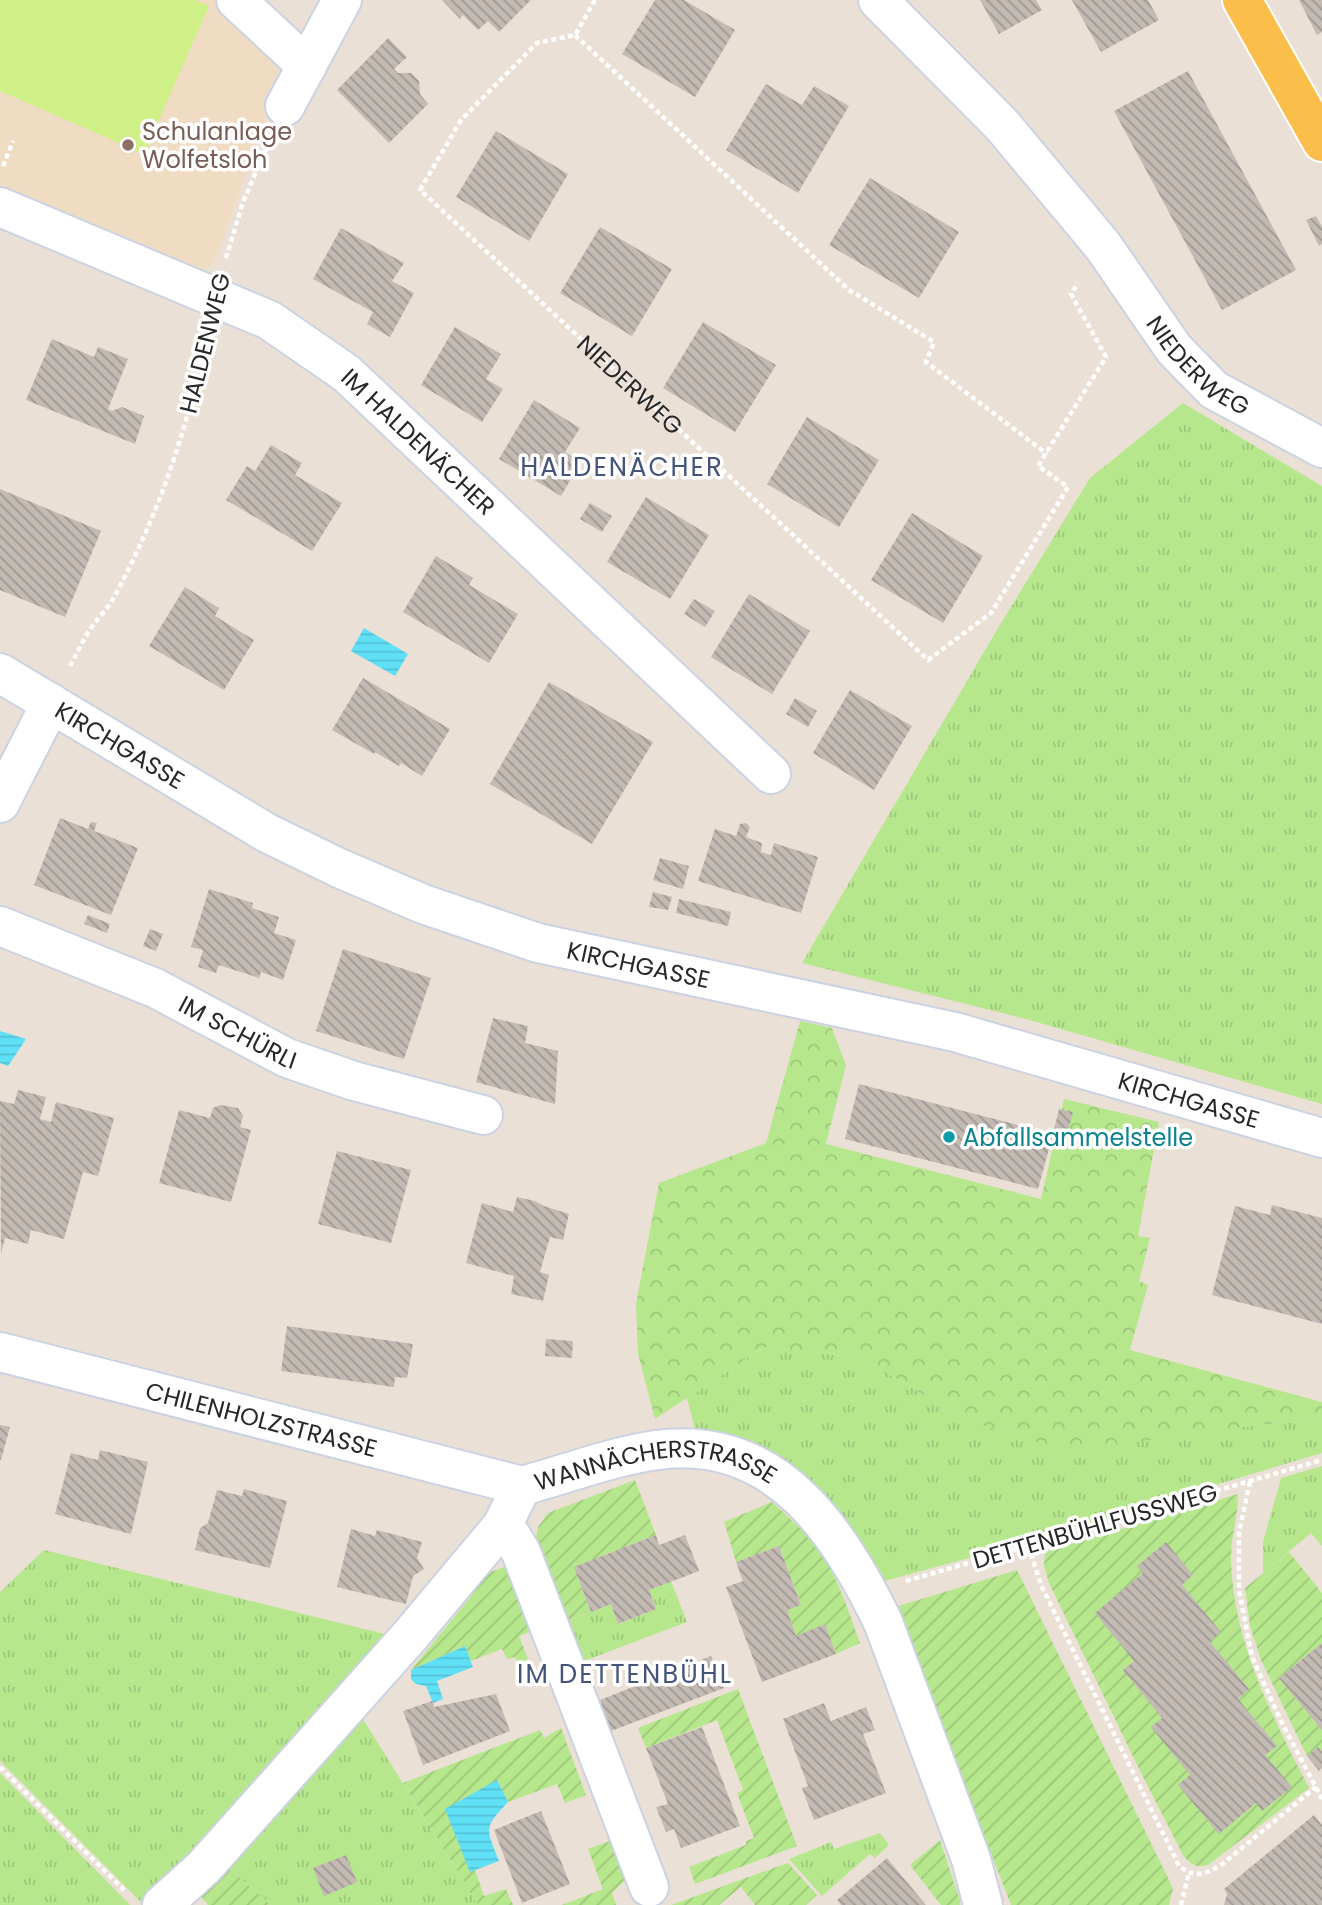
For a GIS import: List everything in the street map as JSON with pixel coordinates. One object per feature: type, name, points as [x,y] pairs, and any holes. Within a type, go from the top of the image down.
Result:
[{"type":"main road","points":[[1242,0],[1322,142]]},
{"type":"street","points":[[236,0],[307,66]]},
{"type":"street","points":[[285,106],[342,0]]},
{"type":"street","name":"NIEDERWEG","points":[[878,0],[1002,125],[1103,246],[1174,349],[1214,390],[1322,448]]},
{"type":"street","name":"IM HALDENÄCHER","points":[[0,207],[269,320],[346,373],[771,775]]},
{"type":"street","name":"KIRCHGASSE","points":[[0,673],[59,687],[267,833],[339,869],[423,904],[538,943],[955,1032],[1322,1138]]},
{"type":"street","points":[[0,803],[59,687]]},
{"type":"street","name":"IM SCHÜRLI","points":[[0,926],[155,988],[287,1058],[354,1081],[483,1115]]},
{"type":"street","name":"CHILENHOLZSTRASSE","points":[[0,1352],[522,1486]]},
{"type":"street","name":"WANNÄCHERSTRASSE","points":[[146,1901],[204,1867],[291,1771],[502,1526],[522,1486],[627,1456],[665,1449],[692,1448],[731,1456],[783,1482],[808,1504],[830,1529],[883,1622],[971,1859],[983,1905]]},
{"type":"street","points":[[502,1526],[512,1536],[520,1552],[649,1887]]},
{"type":"path","points":[[595,0],[575,35],[849,290],[934,342],[926,362],[1047,454],[1106,357],[1071,294],[1079,283]]},
{"type":"path","name":"NIEDERWEG","points":[[575,35],[537,43],[461,120],[420,190],[928,660],[991,613],[1068,487],[1038,467],[1047,454]]},
{"type":"path","name":"HALDENWEG","points":[[59,687],[92,626],[112,602],[148,527],[172,468],[189,413],[213,298],[243,202],[285,106]]},
{"type":"path","points":[[0,173],[13,141]]},
{"type":"path","name":"DETTENBÜHLFUSSWEG","points":[[868,1592],[1322,1460]]},
{"type":"path","points":[[1250,1481],[1239,1532],[1239,1590],[1252,1657],[1282,1723],[1322,1799]]},
{"type":"path","points":[[1028,1546],[1042,1587],[1179,1866],[1189,1874],[1203,1874],[1220,1866],[1316,1787]]},
{"type":"path","points":[[0,1767],[146,1901]]},
{"type":"path","points":[[1181,1905],[1189,1874]]},
{"type":"shaded area","name":"Schulanlage Wolfetsloh","points":[[0,0],[257,0],[297,38],[218,253],[205,270],[0,185]]},
{"type":"green space","points":[[0,0],[195,0],[209,6],[144,154],[0,91]]},
{"type":"green space","points":[[1183,403],[1322,486],[1322,1104],[1026,1019],[802,963],[998,628],[1090,478]]},
{"type":"green space","points":[[800,1021],[832,1028],[846,1065],[826,1144],[1041,1199],[1064,1099],[1159,1122],[1138,1236],[1150,1238],[1139,1281],[1148,1285],[1130,1350],[1322,1402],[1322,1418],[1069,1452],[968,1421],[862,1358],[764,1347],[655,1419],[638,1354],[636,1304],[659,1183],[766,1143]]},
{"type":"green space","points":[[764,1347],[862,1358],[968,1421],[1234,1428],[1322,1418],[1322,1453],[1009,1547],[881,1582],[696,1433],[687,1398]]},
{"type":"green space","points":[[1322,1466],[1322,1546],[1311,1533],[1263,1573],[1263,1542],[1281,1478]]},
{"type":"green space","points":[[635,1480],[656,1535],[574,1567],[591,1612],[566,1621],[535,1542],[538,1527],[548,1513]]},
{"type":"green space","points":[[1238,1494],[1231,1558],[1239,1619],[1256,1677],[1309,1788],[1208,1865],[1197,1866],[1183,1855],[1049,1583],[1044,1566],[1045,1552]]},
{"type":"green space","points":[[772,1502],[821,1553],[848,1608],[860,1643],[836,1654],[825,1625],[796,1636],[787,1610],[801,1604],[779,1546],[736,1562],[724,1522]]},
{"type":"green space","points":[[44,1550],[397,1637],[144,1905],[0,1761],[0,1592]]},
{"type":"green space","points":[[1289,1552],[1322,1593],[1322,1643],[1279,1678],[1322,1730],[1322,1752],[1318,1747],[1307,1756],[1261,1660],[1250,1626],[1245,1588]]},
{"type":"green space","points":[[507,1566],[532,1631],[519,1636],[528,1659],[518,1663],[515,1657],[507,1659],[502,1649],[471,1661],[465,1646],[411,1670],[472,1595],[480,1576]]},
{"type":"green space","points":[[1017,1570],[1173,1888],[1169,1905],[1011,1905],[895,1607]]},
{"type":"green space","points":[[671,1581],[687,1622],[576,1664],[560,1624],[611,1604],[619,1624],[656,1609],[649,1590]]},
{"type":"green space","points":[[738,1689],[797,1846],[695,1884],[689,1867],[746,1845],[746,1841],[754,1838],[737,1793],[743,1790],[717,1720],[646,1748],[638,1728]]},
{"type":"green space","points":[[360,1714],[478,1905],[271,1905],[225,1865]]},
{"type":"green space","points":[[561,1728],[586,1795],[565,1803],[557,1784],[508,1802],[497,1780],[470,1872],[475,1870],[484,1896],[506,1889],[513,1905],[478,1905],[403,1783],[540,1730],[544,1738]]},
{"type":"green space","points":[[0,1773],[130,1905],[0,1905]]},
{"type":"green space","points":[[880,1833],[889,1845],[875,1858],[870,1854],[822,1896],[789,1859],[831,1842],[834,1849]]},
{"type":"green space","points":[[618,1838],[626,1879],[612,1893],[616,1905],[562,1905],[603,1889],[588,1849]]},
{"type":"green space","points":[[940,1840],[960,1905],[941,1905],[910,1865]]},
{"type":"green space","points":[[788,1863],[817,1895],[806,1905],[755,1905],[741,1887],[719,1905],[671,1905]]},
{"type":"green space","points":[[225,1865],[271,1905],[208,1905],[198,1893]]},
{"type":"water","points":[[364,628],[408,654],[395,676],[351,651]]},
{"type":"water","points":[[0,1031],[26,1039],[8,1066],[0,1063]]},
{"type":"water","points":[[465,1646],[473,1667],[437,1681],[443,1699],[433,1703],[426,1686],[416,1684],[411,1679],[411,1670]]},
{"type":"water","points":[[497,1780],[508,1802],[494,1818],[489,1829],[499,1861],[470,1872],[445,1809]]},
{"type":"building","points":[[442,0],[531,0],[499,32],[488,21],[478,30],[463,15],[460,19]]},
{"type":"building","points":[[655,0],[684,0],[735,30],[695,97],[622,54]]},
{"type":"building","points":[[980,0],[1036,0],[1042,10],[999,34]]},
{"type":"building","points":[[1072,0],[1148,0],[1159,20],[1101,52]]},
{"type":"building","points":[[1299,0],[1322,0],[1322,32],[1317,35]]},
{"type":"building","points":[[388,38],[407,57],[394,69],[398,73],[411,73],[419,81],[420,94],[428,104],[389,143],[337,90]]},
{"type":"building","points":[[1188,71],[1296,270],[1222,310],[1114,111]]},
{"type":"building","points":[[766,84],[802,105],[814,86],[849,106],[798,193],[726,150]]},
{"type":"building","points":[[496,131],[568,174],[529,241],[456,197]]},
{"type":"building","points":[[870,178],[959,232],[919,298],[829,245]]},
{"type":"building","points":[[1316,216],[1322,227],[1322,244],[1319,246],[1306,220]]},
{"type":"building","points":[[600,227],[672,269],[632,336],[560,293]]},
{"type":"building","points":[[341,228],[404,263],[392,281],[414,293],[390,337],[367,324],[373,312],[313,279]]},
{"type":"building","points":[[703,322],[776,365],[735,432],[663,388]]},
{"type":"building","points":[[455,327],[501,354],[486,379],[503,389],[482,422],[421,385]]},
{"type":"building","points":[[52,339],[94,357],[98,347],[128,359],[108,409],[112,411],[122,407],[144,416],[135,444],[26,400]]},
{"type":"building","points":[[534,400],[580,428],[565,452],[581,462],[561,496],[499,459]]},
{"type":"building","points":[[807,417],[879,460],[839,527],[767,484]]},
{"type":"building","points":[[271,445],[302,463],[295,475],[342,503],[312,551],[226,500],[247,466],[255,471]]},
{"type":"building","points":[[0,489],[101,531],[65,617],[0,590]]},
{"type":"building","points":[[646,497],[709,535],[670,599],[607,562]]},
{"type":"building","points":[[590,503],[612,516],[602,532],[580,519]]},
{"type":"building","points":[[912,513],[983,556],[943,623],[871,580]]},
{"type":"building","points":[[436,556],[473,578],[469,585],[518,614],[489,663],[403,612]]},
{"type":"building","points":[[185,587],[219,608],[215,616],[254,640],[224,690],[149,646]]},
{"type":"building","points":[[749,594],[810,631],[772,694],[711,657]]},
{"type":"building","points":[[694,599],[715,611],[705,627],[684,614]]},
{"type":"building","points":[[363,678],[450,729],[422,776],[401,763],[399,766],[375,752],[374,754],[332,730]]},
{"type":"building","points":[[549,682],[653,742],[592,844],[490,784]]},
{"type":"building","points":[[850,690],[912,726],[874,790],[813,753]]},
{"type":"building","points":[[795,698],[817,711],[808,727],[786,714]]},
{"type":"building","points":[[60,818],[88,829],[91,822],[97,823],[94,831],[138,848],[111,915],[34,885]]},
{"type":"building","points":[[746,823],[750,827],[746,837],[762,843],[761,852],[771,855],[774,843],[818,857],[801,913],[698,881],[715,829],[736,836],[740,824]]},
{"type":"building","points":[[660,858],[689,866],[683,889],[653,880]]},
{"type":"building","points":[[209,889],[253,903],[252,908],[279,917],[274,933],[296,940],[283,980],[261,972],[259,978],[219,965],[216,973],[198,967],[203,950],[191,947]]},
{"type":"building","points":[[653,892],[672,897],[668,910],[649,907]]},
{"type":"building","points":[[679,899],[731,912],[728,926],[676,913]]},
{"type":"building","points":[[88,915],[110,924],[107,933],[84,924]]},
{"type":"building","points":[[150,929],[163,934],[156,951],[143,946]]},
{"type":"building","points":[[343,949],[431,978],[404,1059],[316,1031]]},
{"type":"building","points":[[493,1018],[528,1026],[525,1043],[558,1051],[555,1104],[476,1082]]},
{"type":"building","name":"Abfallsammelstelle","points":[[859,1084],[1053,1134],[1038,1189],[845,1139]]},
{"type":"building","points":[[18,1090],[46,1097],[40,1119],[51,1122],[56,1102],[114,1118],[98,1176],[83,1172],[64,1239],[31,1230],[28,1244],[5,1238],[1,1253],[0,1101],[14,1104]]},
{"type":"building","points":[[220,1105],[238,1108],[243,1116],[240,1127],[251,1130],[231,1202],[159,1183],[179,1110],[210,1118],[213,1108]]},
{"type":"building","points":[[1059,1109],[1073,1112],[1066,1138],[1053,1134]]},
{"type":"building","points":[[337,1151],[411,1170],[391,1243],[318,1224]]},
{"type":"building","points":[[517,1197],[569,1214],[563,1240],[550,1237],[540,1272],[549,1275],[543,1301],[511,1294],[514,1276],[466,1263],[482,1203],[513,1212]]},
{"type":"building","points":[[1272,1205],[1322,1218],[1322,1324],[1212,1295],[1235,1206],[1270,1215]]},
{"type":"building","points":[[287,1326],[413,1344],[407,1378],[395,1377],[394,1387],[281,1371]]},
{"type":"building","points":[[546,1339],[573,1341],[572,1358],[545,1356]]},
{"type":"building","points":[[0,1425],[10,1427],[1,1460],[0,1460]]},
{"type":"building","points":[[100,1450],[148,1462],[131,1534],[55,1514],[71,1453],[98,1460]]},
{"type":"building","points":[[244,1489],[287,1501],[270,1568],[195,1550],[200,1528],[208,1523],[217,1490],[242,1496]]},
{"type":"building","points":[[351,1529],[375,1536],[377,1530],[422,1542],[417,1558],[424,1569],[413,1576],[406,1604],[337,1587]]},
{"type":"building","points":[[656,1535],[659,1545],[685,1535],[699,1571],[649,1590],[656,1609],[618,1624],[611,1604],[591,1612],[574,1567]]},
{"type":"building","points":[[1166,1542],[1193,1575],[1182,1585],[1221,1632],[1210,1642],[1249,1689],[1238,1699],[1277,1746],[1265,1755],[1292,1787],[1262,1811],[1256,1803],[1219,1834],[1178,1785],[1190,1775],[1151,1727],[1162,1718],[1123,1670],[1134,1661],[1095,1613],[1143,1573],[1137,1566]]},
{"type":"building","points":[[779,1546],[801,1605],[787,1610],[796,1636],[825,1624],[836,1654],[762,1682],[726,1587],[743,1581],[736,1562]]},
{"type":"building","points":[[1322,1643],[1322,1730],[1279,1678]]},
{"type":"building","points":[[711,1656],[724,1688],[611,1731],[600,1700]]},
{"type":"building","points":[[496,1694],[510,1731],[423,1765],[403,1711],[432,1701],[434,1707]]},
{"type":"building","points":[[824,1703],[831,1721],[866,1707],[875,1730],[863,1734],[886,1793],[814,1820],[802,1788],[808,1786],[783,1719]]},
{"type":"building","points":[[702,1727],[740,1826],[681,1848],[674,1829],[666,1832],[656,1807],[668,1804],[646,1748]]},
{"type":"building","points":[[1318,1747],[1322,1752],[1322,1768],[1319,1771],[1307,1756]]},
{"type":"building","points":[[541,1811],[570,1884],[522,1903],[494,1830]]},
{"type":"building","points":[[1314,1815],[1322,1825],[1322,1905],[1224,1905],[1227,1894],[1224,1889]]},
{"type":"building","points":[[346,1855],[357,1882],[324,1896],[313,1868]]},
{"type":"building","points":[[887,1858],[926,1905],[841,1905],[837,1900]]},
{"type":"place","name":"Schulanlage Wolfetsloh","points":[[128,145]]},
{"type":"place","name":"Abfallsammelstelle","points":[[949,1137]]},
{"type":"district","name":"HALDENÄCHER","points":[[622,467]]},
{"type":"district","name":"IM DETTENBÜHL","points":[[625,1674]]}]
